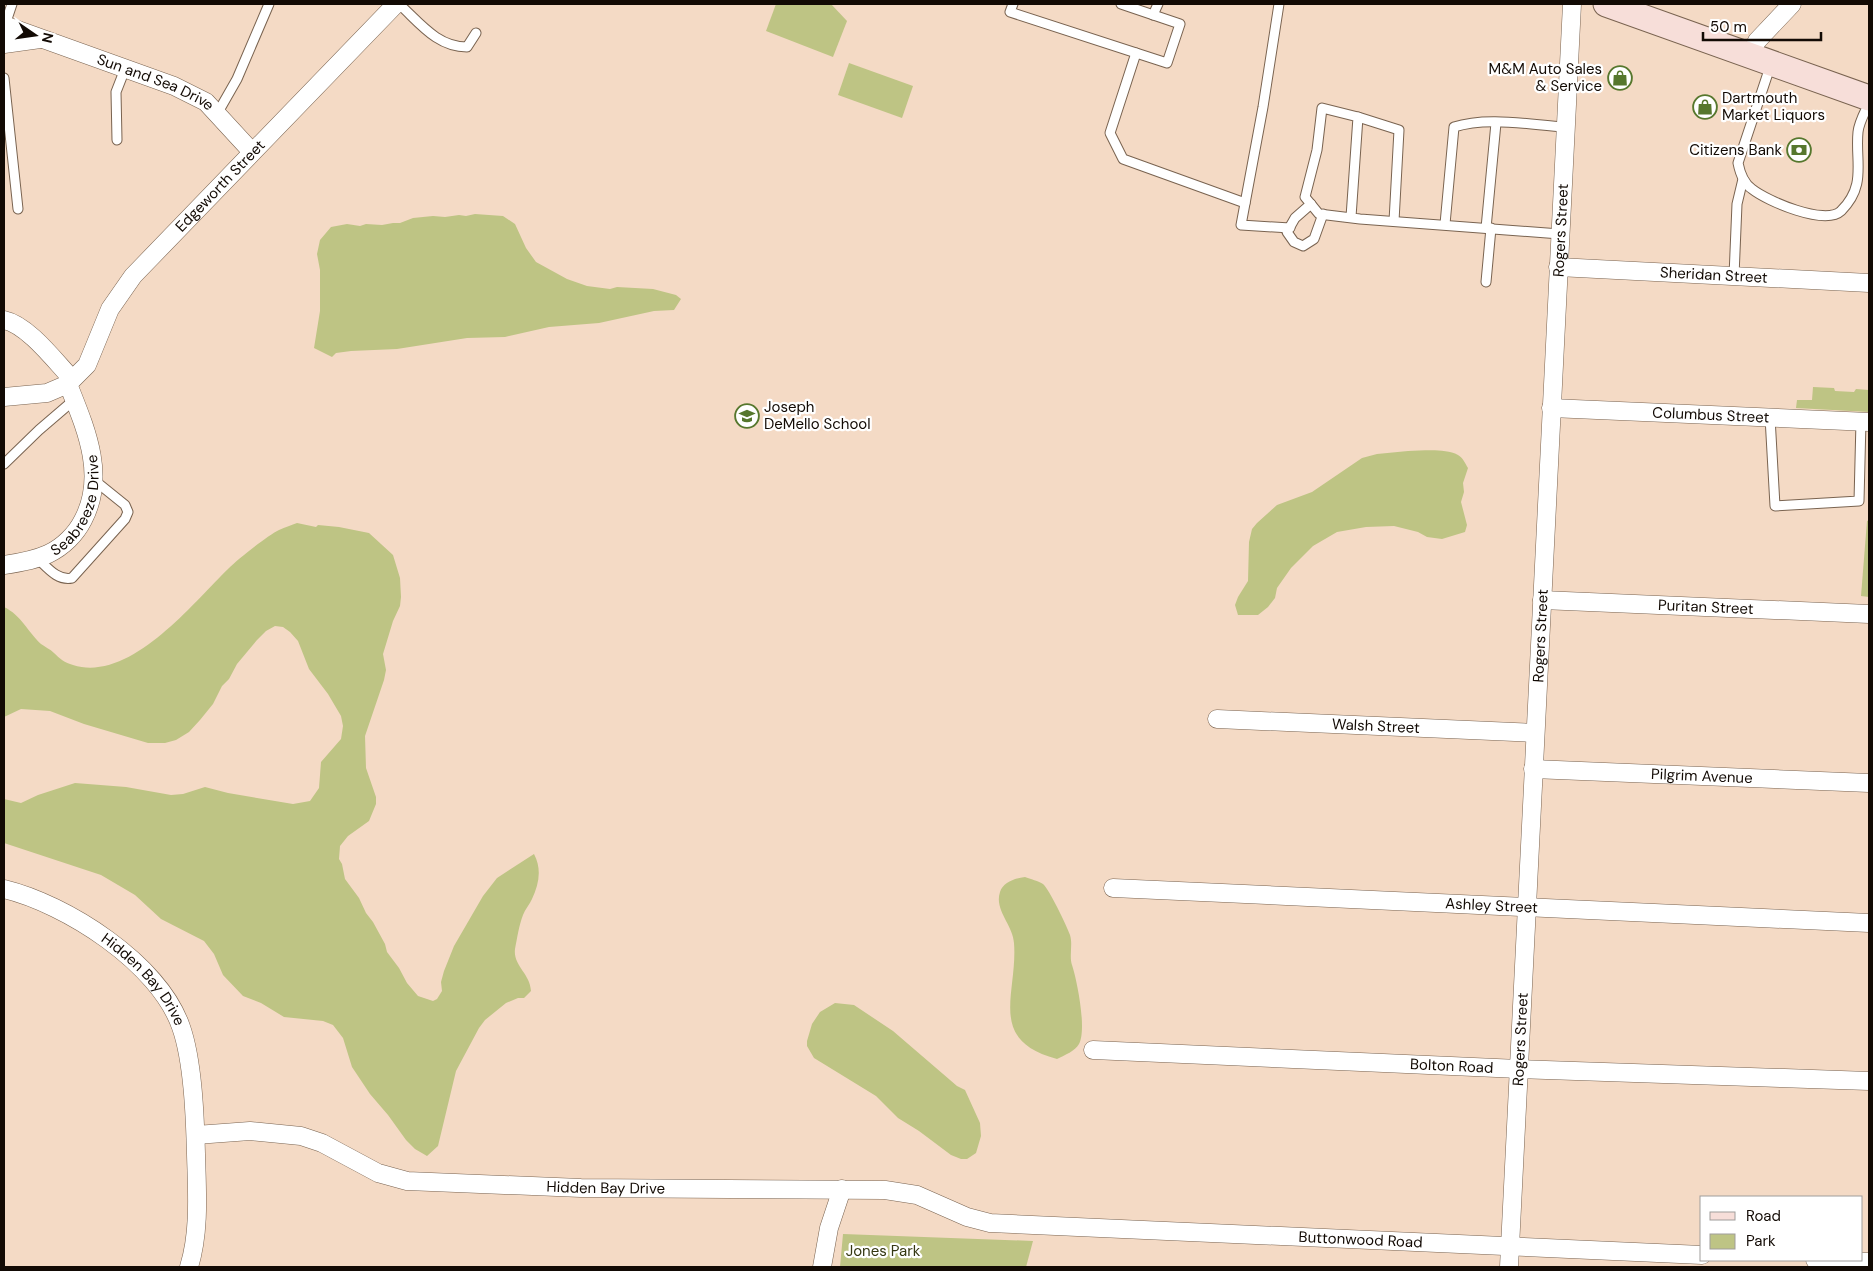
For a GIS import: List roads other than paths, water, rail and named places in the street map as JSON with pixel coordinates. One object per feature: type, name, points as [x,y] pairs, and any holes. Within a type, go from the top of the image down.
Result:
[{"type":"main road","points":[[1606,4],[1869,98]]},
{"type":"street","name":"Edgeworth Street","points":[[71,388],[87,365],[110,309],[133,276],[398,4]]},
{"type":"street","name":"Rogers Street","points":[[1509,1267],[1572,4]]},
{"type":"street","points":[[1760,59],[1757,41],[1792,4]]},
{"type":"street","name":"Sun and Sea Drive","points":[[4,25],[196,96],[206,102],[252,152]]},
{"type":"street","name":"Sun and Sea Drive","points":[[4,44],[43,39]]},
{"type":"street","name":"Sheridan Street","points":[[1558,268],[1869,283]]},
{"type":"street","points":[[4,320],[12,322],[32,337],[71,388],[47,393],[4,397]]},
{"type":"street","name":"Seabreeze Drive","points":[[4,565],[37,558],[58,548],[75,532],[88,510],[93,492],[94,470],[86,434],[71,388]]},
{"type":"street","name":"Columbus Street","points":[[1551,408],[1865,421]]},
{"type":"street","name":"Puritan Street","points":[[1542,600],[1869,614]]},
{"type":"street","name":"Walsh Street","points":[[1217,718],[1535,733]]},
{"type":"street","name":"Pilgrim Avenue","points":[[1533,769],[1869,782]]},
{"type":"street","name":"Ashley Street","points":[[1113,888],[1869,923]]},
{"type":"street","name":"Hidden Bay Drive","points":[[4,889],[38,900],[77,920],[116,947],[155,984],[174,1011],[184,1038],[189,1064],[196,1135],[196,1229],[189,1267]]},
{"type":"street","name":"Bolton Road","points":[[1093,1050],[1518,1069],[1869,1081]]},
{"type":"street","name":"Hidden Bay Drive","points":[[196,1135],[250,1131],[278,1132],[301,1136],[322,1143],[378,1173],[407,1181],[581,1188],[885,1190],[906,1192],[928,1198],[977,1221],[1021,1226]]},
{"type":"street","points":[[822,1267],[829,1228],[842,1189]]},
{"type":"street","name":"Buttonwood Road","points":[[1021,1226],[1700,1255]]},
{"type":"street","points":[[1842,1261],[1869,1262]]},
{"type":"lane","points":[[4,25],[12,4]]},
{"type":"lane","points":[[218,114],[237,79],[269,4]]},
{"type":"lane","points":[[398,4],[436,38],[454,47],[467,47],[476,33]]},
{"type":"lane","points":[[1014,4],[1010,12],[1166,63],[1180,24],[1121,4]]},
{"type":"lane","points":[[1153,15],[1158,4]]},
{"type":"lane","points":[[1280,4],[1240,225],[1290,228]]},
{"type":"lane","points":[[1136,53],[1110,133],[1123,160],[1245,203]]},
{"type":"lane","points":[[1760,59],[1738,163],[1741,176],[1750,188],[1772,202],[1820,216],[1832,216],[1840,212],[1850,198],[1860,172],[1859,124],[1869,103]]},
{"type":"lane","points":[[117,140],[116,92],[125,69]]},
{"type":"lane","points":[[4,78],[18,209]]},
{"type":"lane","points":[[1394,221],[1399,130],[1322,108],[1317,150],[1305,197],[1319,214],[1350,218],[1560,234]]},
{"type":"lane","points":[[1350,218],[1358,117]]},
{"type":"lane","points":[[1445,224],[1454,127],[1468,123],[1496,123],[1565,128]]},
{"type":"lane","points":[[1486,282],[1496,123]]},
{"type":"lane","points":[[1734,276],[1737,204],[1743,179]]},
{"type":"lane","points":[[1311,204],[1295,218],[1287,232],[1294,242],[1304,246],[1314,238],[1323,214]]},
{"type":"lane","points":[[4,464],[39,430],[71,388]]},
{"type":"lane","points":[[1770,418],[1774,506],[1859,501],[1865,421]]},
{"type":"lane","points":[[37,558],[57,576],[66,579],[72,578],[125,519],[128,512],[125,505],[94,480]]},
{"type":"place","name":"M&M Auto Sales & Service","points":[[1620,78]]},
{"type":"place","name":"Dartmouth Market Liquors","points":[[1705,107]]},
{"type":"place","name":"Citizens Bank","points":[[1799,150]]},
{"type":"place","name":"Joseph DeMello School","points":[[747,416]]},
{"type":"park label","name":"Jones Park","points":[[883,1251]]}]
